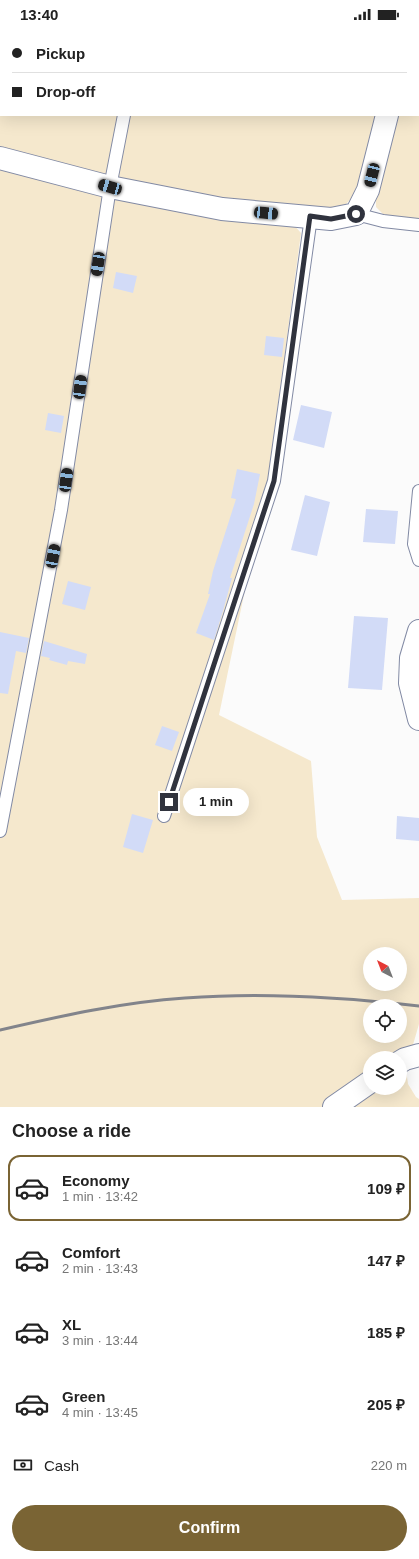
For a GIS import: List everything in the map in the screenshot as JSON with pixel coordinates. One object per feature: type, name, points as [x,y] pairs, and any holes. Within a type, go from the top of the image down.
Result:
[{"type":"street","points":[[0,158],[110,187],[222,209],[331,219],[356,214],[368,190],[387,116]]},
{"type":"street","points":[[419,631],[411,658],[410,683],[419,719]]},
{"type":"street","points":[[407,1059],[419,1056]]},
{"type":"street","points":[[334,1107],[363,1087]]},
{"type":"lane","points":[[0,831],[61,510],[110,187],[124,116]]},
{"type":"lane","points":[[356,214],[383,221],[419,225]]},
{"type":"lane","points":[[164,816],[274,481],[310,216]]},
{"type":"lane","points":[[419,490],[414,544],[419,560]]},
{"type":"shaded area","points":[[0,116],[379,116],[363,186],[346,204],[331,209],[223,203],[119,182],[0,149]]},
{"type":"shaded area","points":[[394,116],[419,116],[419,219],[385,216],[376,207],[376,190]]},
{"type":"shaded area","points":[[0,163],[293,224],[301,233],[269,471],[281,479],[246,585],[219,715],[311,761],[317,837],[342,900],[419,898],[419,1024],[407,1066],[407,1051],[363,1051],[363,1095],[407,1095],[407,1076],[408,1084],[416,1097],[419,1099],[419,1107],[0,1107]]},
{"type":"building","points":[[116,272],[137,276],[133,293],[113,288]]},
{"type":"building","points":[[266,336],[284,338],[282,357],[264,355]]},
{"type":"building","points":[[301,405],[332,412],[324,448],[293,440]]},
{"type":"building","points":[[48,413],[64,416],[61,433],[45,430]]},
{"type":"building","points":[[237,469],[260,474],[254,504],[230,578],[232,578],[214,640],[196,633],[210,594],[208,594],[213,571],[236,499],[231,498]]},
{"type":"building","points":[[305,495],[330,502],[317,556],[291,550]]},
{"type":"building","points":[[366,509],[398,511],[395,544],[363,542]]},
{"type":"building","points":[[68,581],[91,587],[85,610],[62,604]]},
{"type":"building","points":[[354,616],[388,618],[382,690],[348,688]]},
{"type":"building","points":[[0,632],[29,638],[26,653],[16,651],[8,694],[0,693]]},
{"type":"building","points":[[44,641],[87,654],[85,664],[68,661],[67,665],[41,656]]},
{"type":"building","points":[[162,726],[179,732],[172,751],[155,745]]},
{"type":"building","points":[[132,814],[153,820],[143,853],[123,847]]},
{"type":"building","points":[[397,816],[419,818],[419,841],[396,839]]},
{"type":"railway","points":[[0,1030],[115,1006],[162,1000],[214,996],[302,996],[419,1006]]},
{"type":"route","points":[[169,802],[274,481],[310,216],[331,219],[356,214]]}]
